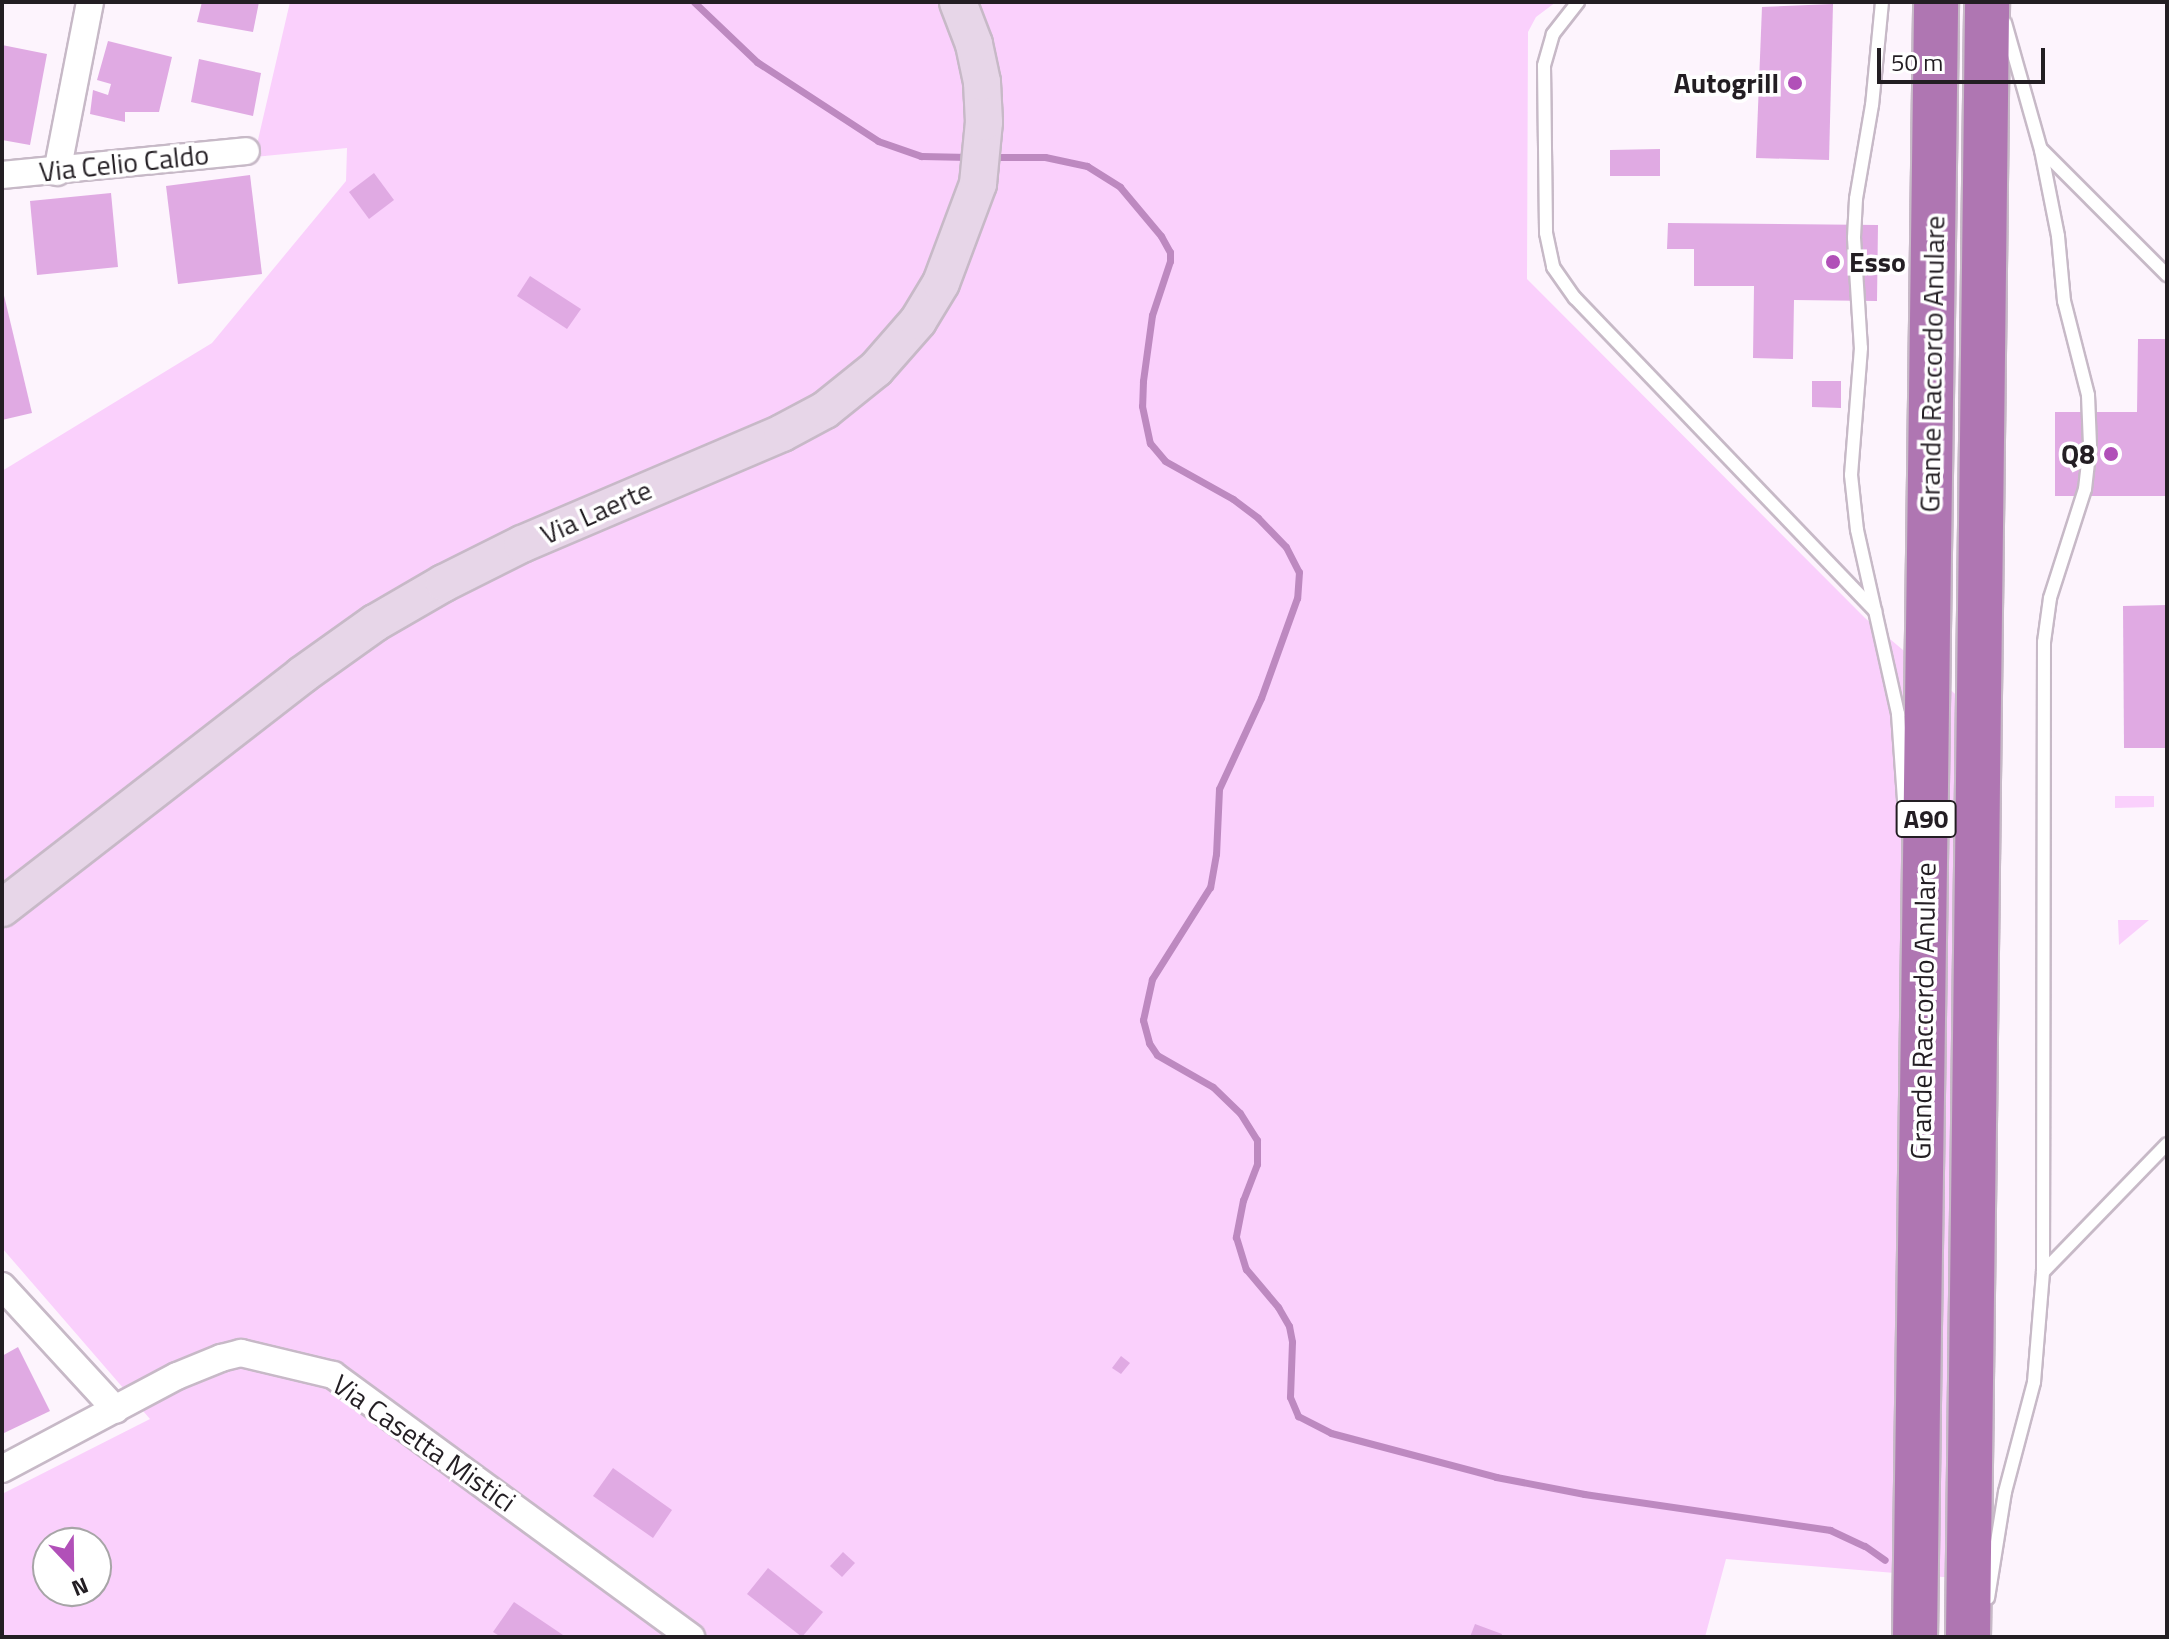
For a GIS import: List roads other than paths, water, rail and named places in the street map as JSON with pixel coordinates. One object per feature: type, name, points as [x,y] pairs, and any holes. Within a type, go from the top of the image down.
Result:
[{"type":"highway","name":"Grande Raccordo Anulare","points":[[1915,1637],[1936,2]]},
{"type":"highway","name":"Grande Raccordo Anulare","points":[[1977,1623],[1987,2]]},
{"type":"street","points":[[57,172],[90,2]]},
{"type":"street","name":"Via Laerte","points":[[2,908],[302,675],[383,618],[522,544],[697,468],[746,451],[844,396],[876,369],[918,321],[948,267],[974,199],[984,122],[979,63],[958,2]]},
{"type":"street","name":"Via Celio Caldo","points":[[2,175],[246,151]]},
{"type":"street","points":[[2,1286],[116,1410]]},
{"type":"street","name":"Via Casetta Mistici","points":[[2,1469],[177,1376],[241,1353],[333,1375],[691,1637]]},
{"type":"lane","points":[[1578,2],[1553,34],[1544,66],[1546,233],[1553,267],[1575,298],[1876,612]]},
{"type":"lane","points":[[1882,2],[1874,95],[1855,208],[1861,348],[1851,464],[1855,516],[1898,714],[1906,824]]},
{"type":"lane","points":[[1977,1623],[2005,1492],[2034,1382],[2043,1272],[2044,642],[2050,598],[2085,489],[2090,445],[2088,395],[2066,313],[2058,236],[2041,150],[2001,2]]},
{"type":"lane","points":[[2041,150],[2167,275]]},
{"type":"lane","points":[[1911,870],[1924,964]]},
{"type":"lane","points":[[2043,1272],[2167,1144]]},
{"type":"waterway","points":[[694,2],[757,62],[878,141],[921,156],[969,157]]},
{"type":"waterway","points":[[989,157],[1045,157],[1087,166],[1120,187],[1161,236],[1170,252],[1170,261],[1152,315],[1143,381],[1142,406],[1150,443],[1165,461],[1233,499],[1258,518],[1286,547],[1299,572],[1297,598],[1261,698],[1219,789],[1216,854],[1210,887],[1152,979],[1143,1020],[1149,1043],[1157,1055],[1213,1087],[1240,1113],[1257,1140],[1257,1164],[1243,1200],[1236,1237],[1246,1269],[1278,1307],[1289,1326],[1292,1342],[1290,1397],[1298,1416],[1331,1433],[1496,1477],[1584,1494],[1830,1530],[1865,1546],[1885,1560]]},
{"type":"place","name":"Autogrill","points":[[1795,83]]},
{"type":"place","name":"Esso","points":[[1833,262]]},
{"type":"place","name":"Q8","points":[[2111,454]]}]
